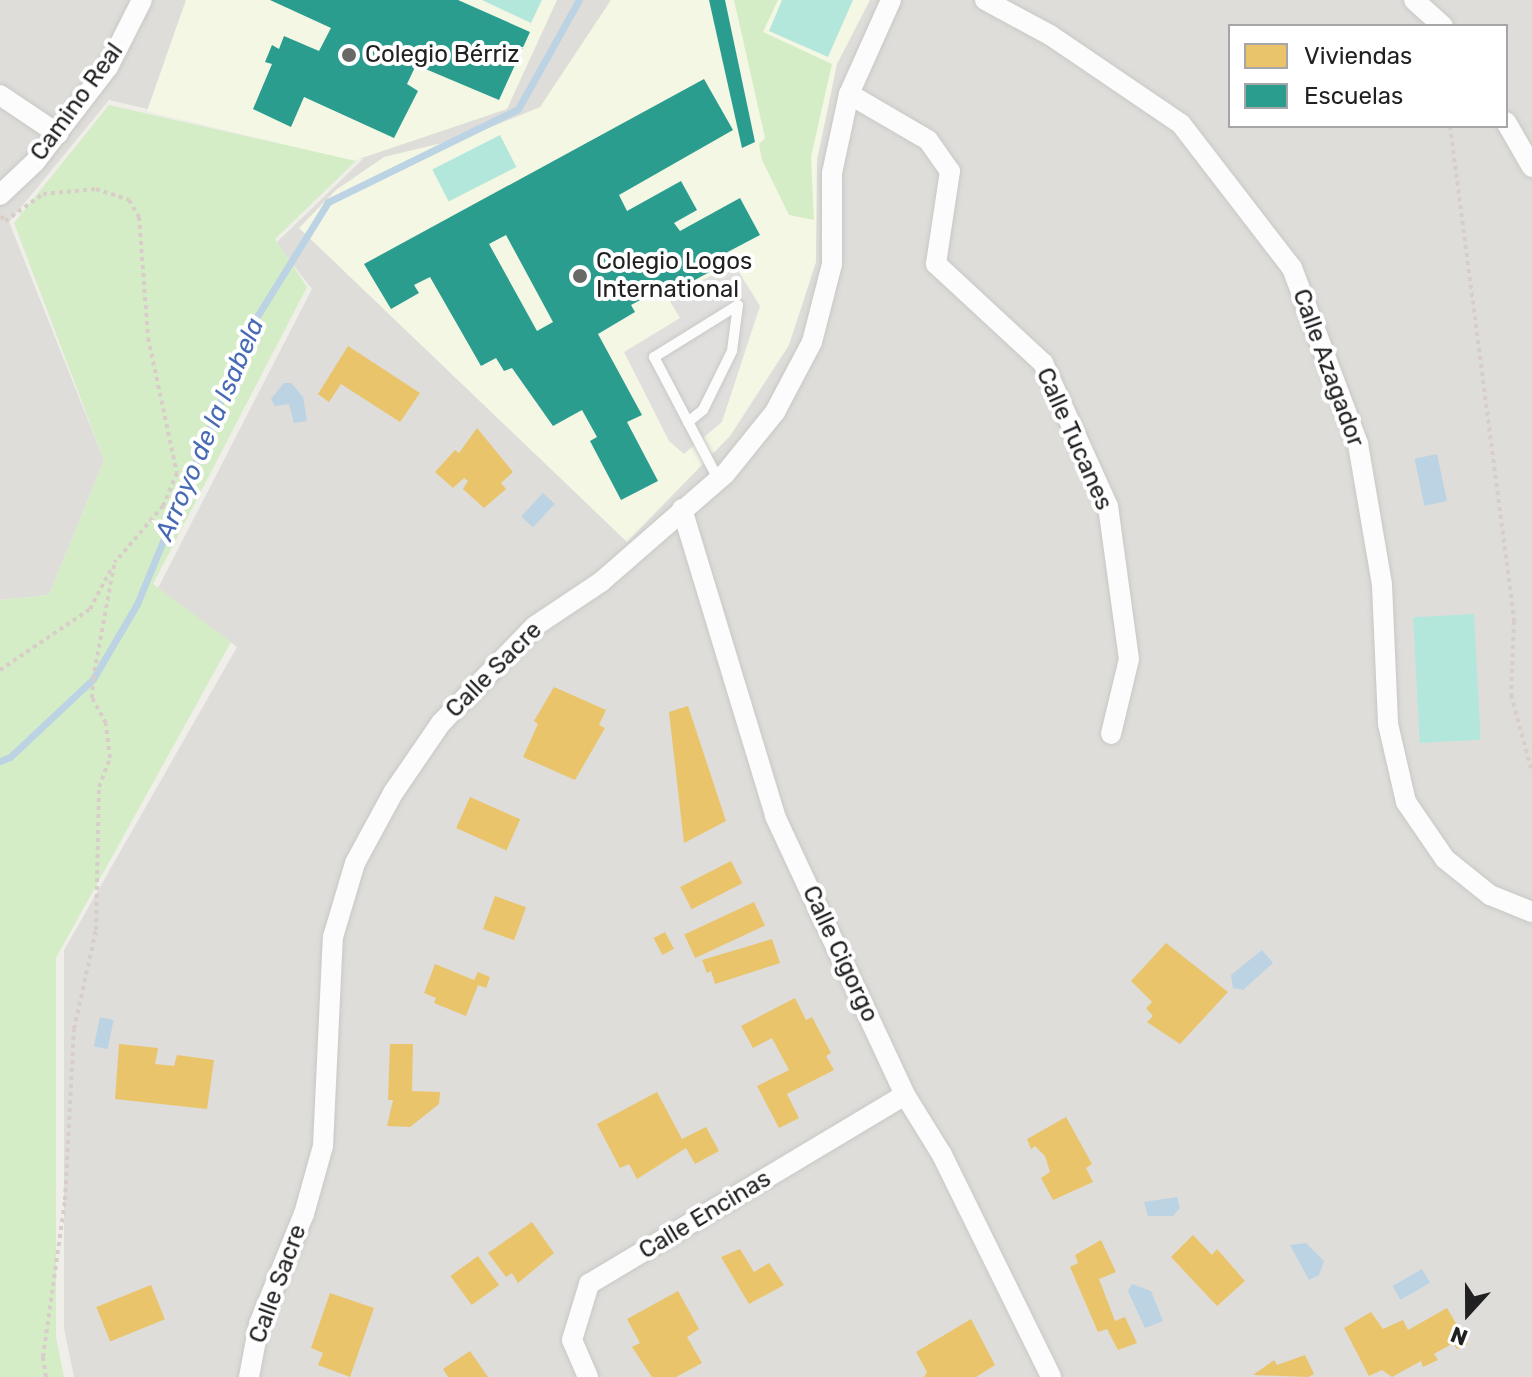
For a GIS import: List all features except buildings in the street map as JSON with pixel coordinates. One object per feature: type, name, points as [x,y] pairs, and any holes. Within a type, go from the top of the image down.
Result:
[{"type":"street","name":"Camino Real","points":[[0,195],[58,134],[108,67],[142,0]]},
{"type":"street","name":"Calle Sacre","points":[[249,1377],[259,1324],[304,1214],[323,1146],[333,937],[355,863],[393,793],[441,723],[535,626],[601,582],[718,479],[775,412],[812,342],[832,264],[832,173],[849,94],[891,0]]},
{"type":"street","name":"Calle Azagador","points":[[985,0],[1050,35],[1181,124],[1292,268],[1358,444],[1382,585],[1388,724],[1406,802],[1445,859],[1490,895],[1532,912]]},
{"type":"street","points":[[1414,0],[1441,24]]},
{"type":"street","name":"Calle Tucanes","points":[[849,94],[928,140],[950,171],[936,264],[1043,363],[1108,506],[1129,659],[1111,734]]},
{"type":"street","points":[[0,95],[58,134]]},
{"type":"street","points":[[1508,125],[1532,167]]},
{"type":"street","name":"Calle Cigorgo","points":[[682,509],[775,816],[905,1095],[942,1155],[1051,1377]]},
{"type":"street","name":"Calle Encinas","points":[[588,1377],[572,1340],[589,1284],[905,1095]]},
{"type":"lane","points":[[688,422],[703,410],[732,351],[738,305],[654,357],[688,422],[718,479]]},
{"type":"path","points":[[1450,128],[1514,621],[1511,695],[1532,771]]},
{"type":"path","points":[[0,216],[5,221],[43,194],[96,189],[129,200],[139,217],[148,338],[177,473],[163,506],[115,560],[90,609],[0,670]]},
{"type":"path","points":[[46,1377],[43,1357],[65,1200],[74,1029],[96,930],[99,787],[110,758],[106,723],[92,698],[115,560]]},
{"type":"shaded area","points":[[0,0],[1532,0],[1532,1377],[74,1377],[64,1328],[64,950],[237,647],[158,588],[312,289],[276,243],[363,159],[109,100],[9,222],[104,460],[49,595],[0,600]]},
{"type":"shaded area","name":"Colegio Bérriz","points":[[186,0],[557,0],[507,109],[353,161],[147,111]]},
{"type":"shaded area","points":[[482,0],[542,0],[531,23]]},
{"type":"shaded area","name":"Colegio Logos International","points":[[611,0],[870,0],[837,64],[817,160],[816,262],[789,345],[730,436],[627,542],[299,228],[336,190],[384,157],[467,137],[540,107]]},
{"type":"shaded area","points":[[782,0],[853,0],[828,57],[769,31]]},
{"type":"shaded area","points":[[500,135],[516,167],[449,202],[432,170]]},
{"type":"shaded area","points":[[734,264],[760,306],[722,422],[684,454],[669,441],[624,352],[680,318],[668,298]]},
{"type":"shaded area","points":[[284,383],[291,383],[303,397],[307,421],[294,423],[289,404],[275,406],[271,399]]},
{"type":"shaded area","points":[[1437,454],[1447,501],[1424,506],[1415,459]]},
{"type":"shaded area","points":[[543,493],[555,504],[533,527],[521,516]]},
{"type":"shaded area","points":[[1474,614],[1481,740],[1420,743],[1413,617]]},
{"type":"shaded area","points":[[1262,950],[1273,963],[1243,990],[1233,988],[1231,975]]},
{"type":"shaded area","points":[[100,1017],[114,1020],[107,1049],[94,1046]]},
{"type":"shaded area","points":[[1177,1197],[1180,1208],[1173,1216],[1148,1216],[1144,1202]]},
{"type":"shaded area","points":[[1306,1243],[1324,1261],[1319,1275],[1309,1280],[1290,1245]]},
{"type":"shaded area","points":[[1422,1269],[1430,1283],[1401,1300],[1393,1286]]},
{"type":"shaded area","points":[[1132,1284],[1151,1291],[1163,1321],[1145,1328],[1128,1291]]},
{"type":"green space","points":[[734,0],[778,0],[763,32],[832,64],[811,157],[814,220],[789,215],[762,160],[759,144],[765,138]]},
{"type":"green space","points":[[109,105],[356,161],[275,239],[307,287],[153,584],[231,642],[56,958],[56,1337],[64,1377],[0,1377],[0,600],[49,595],[104,460],[14,223]]},
{"type":"waterway","name":"Arroyo de la Isabela","points":[[0,761],[10,757],[93,679],[137,604],[253,323],[328,202],[518,109],[579,0]]},
{"type":"place","name":"Colegio Bérriz","points":[[349,55]]},
{"type":"place","name":"Colegio Logos International","points":[[580,276]]}]
